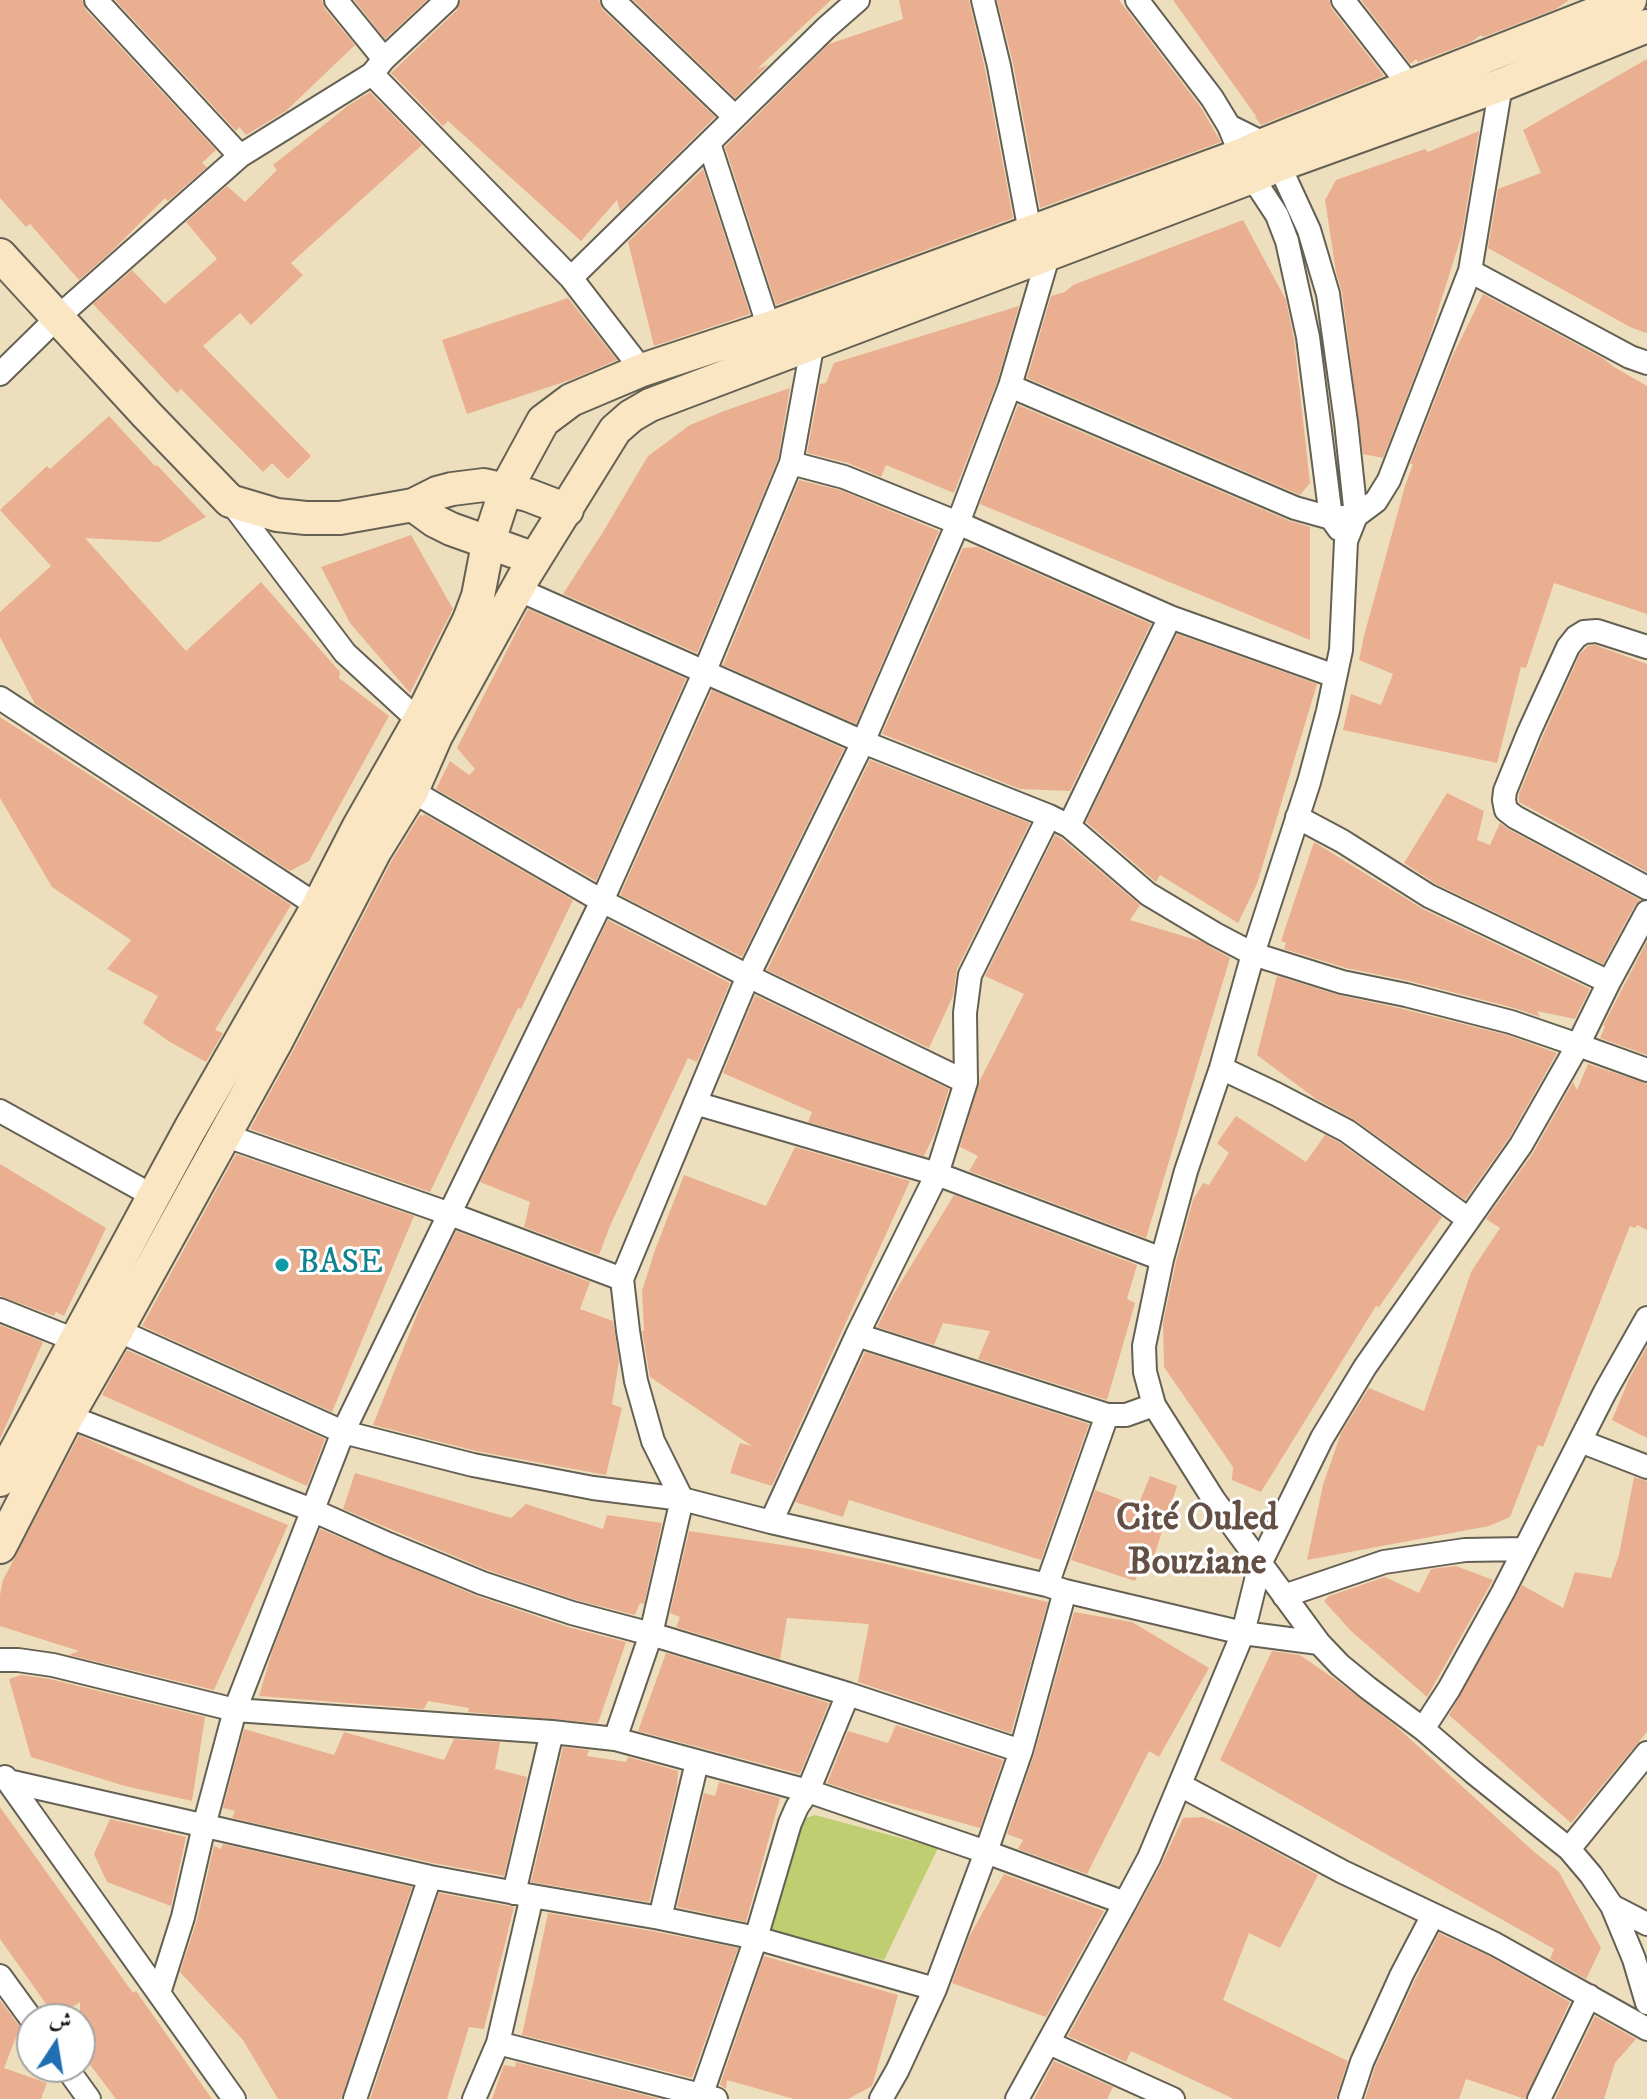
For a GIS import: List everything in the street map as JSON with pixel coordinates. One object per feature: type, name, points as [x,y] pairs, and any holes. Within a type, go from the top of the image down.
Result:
[{"type":"street","points":[[96,0],[240,156]]},
{"type":"street","points":[[336,0],[378,66],[571,278],[642,370]]},
{"type":"street","points":[[0,374],[58,317],[240,156],[378,66],[447,0]]},
{"type":"street","points":[[613,0],[735,117]]},
{"type":"street","points":[[571,278],[858,0]]},
{"type":"street","points":[[615,1739],[651,1634],[682,1499],[653,1441],[636,1381],[622,1279],[748,976],[863,742],[958,523],[1010,386],[1040,242],[983,0]]},
{"type":"street","points":[[1137,0],[1309,230],[1328,294],[1356,516],[1346,541],[1341,650],[1309,782],[1186,1171],[1162,1259],[1144,1346],[1145,1372],[1154,1405],[1214,1500],[1319,1643],[1340,1665],[1569,1849],[1591,1875],[1612,1906],[1634,1959],[1647,2003]]},
{"type":"street","points":[[1343,0],[1410,86]]},
{"type":"street","points":[[1253,153],[1501,85],[1632,16]]},
{"type":"street","points":[[0,1480],[117,1330],[277,1040],[375,851],[412,791],[436,736],[517,589],[615,430],[650,405],[813,342],[1040,242],[1410,86],[1632,16]]},
{"type":"street","points":[[1010,386],[1295,508],[1331,518],[1356,516],[1376,501],[1389,480],[1470,271],[1501,85]]},
{"type":"street","points":[[709,143],[769,328]]},
{"type":"street","points":[[1253,153],[1287,241],[1308,337],[1331,518],[1346,541]]},
{"type":"street","points":[[0,1547],[54,1411],[75,1340],[419,721],[478,596],[488,544],[506,489],[543,421],[571,400],[642,370],[1040,242]]},
{"type":"street","points":[[0,255],[230,501],[345,653],[419,721]]},
{"type":"street","points":[[1470,271],[1630,357],[1647,363]]},
{"type":"street","points":[[159,1993],[183,1917],[235,1710],[312,1510],[343,1432],[602,901],[704,673],[791,463],[813,342]]},
{"type":"street","points":[[791,463],[844,477],[958,523],[1170,617],[1335,676]]},
{"type":"street","points":[[230,501],[277,515],[340,518],[413,505],[437,493],[484,485],[506,489],[567,510]]},
{"type":"street","points":[[413,505],[435,521],[488,544],[535,559]]},
{"type":"street","points":[[517,589],[863,742],[1059,821],[1148,894],[1253,954],[1342,982],[1511,1022],[1647,1070]]},
{"type":"street","points":[[771,1522],[857,1335],[937,1174],[966,1082],[965,1013],[970,975],[1059,821],[1170,617]]},
{"type":"street","points":[[1647,647],[1597,631],[1584,632],[1576,637],[1568,647],[1529,732],[1504,800],[1506,810],[1515,817],[1647,888]]},
{"type":"street","points":[[0,698],[318,906]]},
{"type":"street","points":[[412,791],[602,901],[966,1082]]},
{"type":"street","points":[[1297,817],[1342,841],[1429,896],[1609,982]]},
{"type":"street","points":[[1017,2099],[1149,1858],[1243,1633],[1260,1564],[1322,1438],[1365,1367],[1521,1145],[1578,1045],[1647,912]]},
{"type":"street","points":[[1221,1068],[1347,1131],[1468,1219]]},
{"type":"street","points":[[695,1103],[937,1174],[1162,1259]]},
{"type":"street","points":[[0,1111],[155,1197]]},
{"type":"street","points":[[224,1135],[450,1214],[622,1279]]},
{"type":"street","points":[[0,1310],[75,1340]]},
{"type":"street","points":[[1423,1729],[1449,1689],[1647,1318]]},
{"type":"street","points":[[117,1330],[343,1432],[387,1445],[593,1488],[682,1499],[1243,1633],[1319,1643]]},
{"type":"street","points":[[857,1335],[1107,1415],[1126,1415],[1154,1405]]},
{"type":"street","points":[[54,1411],[312,1510],[482,1583],[572,1613],[848,1694],[1021,1751]]},
{"type":"street","points":[[881,2099],[935,1989],[1021,1751],[1056,1588],[1107,1415]]},
{"type":"street","points":[[1580,1441],[1647,1467]]},
{"type":"street","points":[[1284,1596],[1384,1562],[1465,1550],[1525,1549]]},
{"type":"street","points":[[0,1660],[53,1665],[235,1710],[615,1739],[808,1791],[1125,1903]]},
{"type":"street","points":[[498,2043],[706,2098],[790,1823],[808,1791],[848,1694]]},
{"type":"street","points":[[474,2099],[498,2043],[552,1732]]},
{"type":"street","points":[[1569,1849],[1647,1753]]},
{"type":"street","points":[[660,1918],[697,1762]]},
{"type":"street","points":[[4,1776],[204,1826],[430,1877],[756,1938],[935,1989]]},
{"type":"street","points":[[4,1776],[234,2099]]},
{"type":"street","points":[[1180,1785],[1343,1872],[1495,1944],[1647,2029]]},
{"type":"street","points":[[355,2099],[430,1877]]},
{"type":"street","points":[[1612,1906],[1647,1924]]},
{"type":"street","points":[[1350,2099],[1362,2062],[1433,1915]]},
{"type":"street","points":[[0,1976],[20,2003]]},
{"type":"street","points":[[1539,2099],[1589,1996]]},
{"type":"street","points":[[1049,2043],[1173,2099]]},
{"type":"green space","points":[[815,1815],[938,1848],[884,1960],[770,1931],[797,1821]]},
{"type":"building","points":[[0,0],[82,0],[86,10],[216,150],[202,163],[207,167],[168,201],[165,198],[79,280],[30,224],[26,227],[0,198]]},
{"type":"building","points":[[115,0],[322,0],[325,9],[355,45],[286,111],[246,135],[239,127],[236,131]]},
{"type":"building","points":[[354,0],[427,0],[385,39]]},
{"type":"building","points":[[461,0],[599,0],[603,10],[715,117],[620,211],[617,200],[581,241],[448,121],[443,126],[391,73],[457,10]]},
{"type":"building","points":[[633,0],[831,0],[757,69],[768,65],[735,98]]},
{"type":"building","points":[[899,0],[969,0],[1013,218],[776,305],[725,147],[829,44],[903,19]]},
{"type":"building","points":[[997,0],[1119,0],[1200,106],[1221,142],[1040,208],[1013,63]]},
{"type":"building","points":[[1173,0],[1329,0],[1332,9],[1384,76],[1261,125]]},
{"type":"building","points":[[1361,0],[1569,0],[1556,9],[1483,37],[1481,35],[1471,42],[1418,62],[1416,59],[1410,64]]},
{"type":"building","points":[[1647,59],[1647,333],[1632,328],[1488,248],[1498,189],[1541,173],[1523,130]]},
{"type":"building","points":[[370,92],[422,145],[291,263],[303,275],[251,325],[240,313],[203,346],[311,456],[288,479],[272,463],[263,472],[181,389],[177,393],[93,304],[132,270],[165,304],[217,259],[186,222],[227,186],[245,202],[277,170],[273,165]]},
{"type":"building","points":[[1479,131],[1462,234],[1429,339],[1383,458],[1363,454],[1342,292],[1325,200],[1336,180],[1425,149],[1428,152]]},
{"type":"building","points":[[703,169],[750,314],[654,346],[628,242]]},
{"type":"building","points":[[1243,220],[1286,300],[1294,339],[1310,483],[1300,495],[1027,378],[1051,296]]},
{"type":"building","points":[[1483,294],[1604,359],[1647,386],[1647,614],[1554,583],[1526,668],[1521,667],[1497,763],[1343,730],[1351,694],[1381,705],[1393,674],[1359,660],[1364,636],[1413,464],[1410,464],[1451,359]]},
{"type":"building","points":[[568,298],[617,360],[573,379],[467,414],[442,340]]},
{"type":"building","points":[[1019,306],[997,382],[954,493],[886,465],[881,477],[848,463],[807,453],[820,384],[826,383],[834,363]]},
{"type":"building","points":[[790,388],[778,459],[697,653],[563,594],[648,456],[690,425]]},
{"type":"building","points":[[1018,405],[1310,527],[1310,640],[980,504]]},
{"type":"building","points":[[109,416],[206,517],[159,542],[85,538],[186,651],[261,582],[340,672],[339,678],[389,716],[309,861],[290,871],[35,704],[0,637],[0,612],[51,566],[0,510],[47,466],[50,469]]},
{"type":"building","points":[[799,480],[840,490],[939,531],[856,724],[723,665]]},
{"type":"building","points":[[411,535],[453,609],[410,693],[350,623],[321,567]]},
{"type":"building","points":[[977,547],[1151,624],[1070,791],[1020,789],[882,734],[963,548]]},
{"type":"building","points":[[528,609],[686,679],[596,881],[436,789],[450,761],[469,775],[475,769],[457,748]]},
{"type":"building","points":[[1177,634],[1317,684],[1257,884],[1238,923],[1160,875],[1156,882],[1086,822]]},
{"type":"building","points":[[1595,645],[1647,664],[1647,872],[1519,802],[1519,794],[1542,738],[1580,654],[1588,646]]},
{"type":"building","points":[[712,690],[844,749],[742,957],[620,895]]},
{"type":"building","points":[[0,717],[291,905],[215,1030],[223,1033],[206,1062],[143,1023],[158,996],[107,969],[131,940],[52,887],[0,798]]},
{"type":"building","points":[[870,760],[1030,823],[957,969],[953,996],[929,1048],[767,970]]},
{"type":"building","points":[[1447,793],[1484,811],[1477,840],[1490,845],[1500,823],[1640,900],[1603,964],[1436,884],[1404,863]]},
{"type":"building","points":[[424,814],[573,900],[430,1192],[250,1129],[392,860],[420,815]]},
{"type":"building","points":[[1055,835],[1140,905],[1130,920],[1200,941],[1230,958],[1146,1238],[969,1171],[978,1156],[960,1147],[980,1080],[1024,994],[985,976]]},
{"type":"building","points":[[1314,842],[1423,909],[1590,989],[1575,1019],[1537,1011],[1540,1017],[1409,981],[1346,968],[1284,949],[1286,943],[1281,941]]},
{"type":"building","points":[[608,920],[730,983],[697,1062],[688,1058],[599,1255],[524,1227],[530,1202],[480,1182]]},
{"type":"building","points":[[1647,941],[1647,1055],[1600,1038],[1603,1026]]},
{"type":"building","points":[[1277,976],[1338,995],[1507,1035],[1557,1053],[1509,1138],[1465,1200],[1355,1120],[1316,1099],[1257,1055]]},
{"type":"building","points":[[755,995],[949,1089],[924,1156],[808,1122],[812,1112],[723,1073]]},
{"type":"building","points":[[1588,1064],[1647,1084],[1647,1230],[1637,1225],[1635,1228],[1630,1226],[1543,1447],[1538,1445],[1510,1517],[1489,1526],[1307,1560],[1323,1485],[1341,1433],[1369,1388],[1424,1411],[1471,1272],[1500,1228],[1486,1219],[1533,1153],[1573,1082],[1577,1090]]},
{"type":"building","points":[[1236,1116],[1306,1162],[1325,1135],[1442,1217],[1379,1307],[1376,1306],[1261,1492],[1232,1480],[1233,1467],[1164,1367],[1163,1323],[1193,1200],[1203,1183],[1209,1185],[1229,1153],[1217,1143]]},
{"type":"building","points":[[795,1147],[910,1181],[772,1486],[730,1473],[740,1443],[752,1446],[650,1377],[642,1331],[642,1291],[684,1175],[766,1206]]},
{"type":"building","name":"BASE","points":[[236,1154],[414,1216],[332,1412],[142,1326]]},
{"type":"building","points":[[0,1164],[106,1228],[64,1316],[56,1312],[54,1316],[0,1296]]},
{"type":"building","points":[[954,1195],[1137,1265],[1127,1299],[1135,1303],[1107,1400],[978,1359],[990,1331],[943,1323],[934,1345],[877,1327]]},
{"type":"building","points":[[456,1231],[590,1282],[580,1309],[613,1321],[619,1361],[612,1404],[622,1408],[606,1475],[476,1451],[373,1425],[422,1302]]},
{"type":"building","points":[[0,1325],[43,1342],[0,1439]]},
{"type":"building","points":[[1647,1346],[1647,1438],[1612,1420]]},
{"type":"building","points":[[127,1350],[325,1439],[307,1486],[102,1395]]},
{"type":"building","points":[[865,1352],[1089,1424],[1041,1560],[849,1500],[843,1517],[795,1502]]},
{"type":"building","points":[[79,1435],[288,1525],[214,1690],[69,1655],[79,1651],[0,1626],[3,1580]]},
{"type":"building","points":[[355,1473],[511,1518],[526,1504],[603,1529],[607,1515],[662,1523],[644,1604],[640,1603],[635,1615],[576,1600],[487,1570],[343,1509]]},
{"type":"building","points":[[1150,1476],[1177,1486],[1154,1556],[1145,1554],[1135,1581],[1071,1560],[1095,1490],[1138,1506]]},
{"type":"building","points":[[1634,1477],[1647,1481],[1647,1732],[1571,1823],[1449,1715],[1522,1585],[1563,1608],[1575,1572],[1611,1578],[1619,1555]]},
{"type":"building","points":[[320,1529],[477,1596],[568,1627],[626,1642],[598,1723],[468,1712],[469,1708],[428,1701],[424,1709],[259,1696],[272,1652]]},
{"type":"building","points":[[689,1531],[882,1563],[1048,1602],[1011,1733],[858,1682],[869,1624],[787,1618],[780,1659],[676,1627],[680,1617],[670,1613]]},
{"type":"building","points":[[1456,1566],[1493,1580],[1427,1697],[1351,1631],[1324,1601],[1329,1596],[1385,1577],[1419,1593],[1431,1569]]},
{"type":"building","points":[[1074,1612],[1132,1622],[1209,1668],[1159,1757],[1149,1751],[1087,1874],[1018,1849],[1023,1840],[1007,1834],[1034,1755]]},
{"type":"building","points":[[1272,1651],[1300,1655],[1336,1680],[1397,1727],[1559,1872],[1601,1948],[1586,1979],[1550,1959],[1554,1949],[1220,1760]]},
{"type":"building","points":[[666,1653],[829,1703],[800,1774],[638,1731]]},
{"type":"building","points":[[21,1675],[50,1679],[205,1717],[192,1801],[125,1786],[31,1757],[9,1679]]},
{"type":"building","points":[[896,1725],[1003,1760],[980,1828],[827,1783],[848,1731],[888,1743]]},
{"type":"building","points":[[244,1729],[334,1755],[344,1732],[444,1760],[454,1739],[500,1742],[495,1769],[527,1777],[504,1876],[232,1818],[235,1811],[223,1808]]},
{"type":"building","points":[[563,1747],[589,1750],[587,1756],[626,1762],[628,1757],[678,1771],[649,1902],[531,1882]]},
{"type":"building","points":[[719,1782],[780,1798],[746,1922],[677,1907],[704,1793],[715,1796]]},
{"type":"building","points":[[0,1807],[212,2099],[116,2099],[96,2073],[96,2003],[45,2003],[0,1939]]},
{"type":"building","points":[[1203,1817],[1235,1830],[1318,1875],[1280,1948],[1249,1933],[1223,2000],[1348,2061],[1336,2099],[1234,2099],[1131,2051],[1126,2062],[1068,2036],[1161,1865],[1183,1818]]},
{"type":"building","points":[[110,1819],[186,1837],[171,1906],[107,1882],[94,1854]]},
{"type":"building","points":[[223,1844],[412,1887],[341,2099],[278,2099],[243,2040],[180,1972],[197,1920],[214,1846],[221,1849]]},
{"type":"building","points":[[1004,1874],[1104,1911],[1046,2017],[952,1983],[969,1937]]},
{"type":"building","points":[[439,1893],[514,1907],[484,2029],[469,2027],[447,2099],[370,2099]]},
{"type":"building","points":[[548,1913],[738,1948],[692,2078],[522,2035]]},
{"type":"building","points":[[1439,1933],[1489,1956],[1570,2002],[1525,2099],[1466,2079],[1459,2099],[1365,2099],[1375,2067]]},
{"type":"building","points":[[764,1956],[898,1995],[872,2086],[848,2099],[794,2099],[727,2080],[726,2089],[720,2085]]},
{"type":"building","points":[[0,2000],[16,2022],[16,2037],[4,2068],[16,2072],[16,2083],[47,2083],[41,2099],[0,2099]]},
{"type":"building","points":[[1595,2016],[1636,2039],[1615,2063],[1604,2099],[1555,2099]]},
{"type":"building","points":[[1054,2061],[1113,2087],[1107,2099],[1034,2099]]},
{"type":"building","points":[[516,2062],[660,2099],[492,2099],[504,2065],[515,2067]]},
{"type":"place","name":"BASE","points":[[282,1265]]},
{"type":"district","name":"Cité Ouled Bouziane","points":[[1197,1543]]}]
